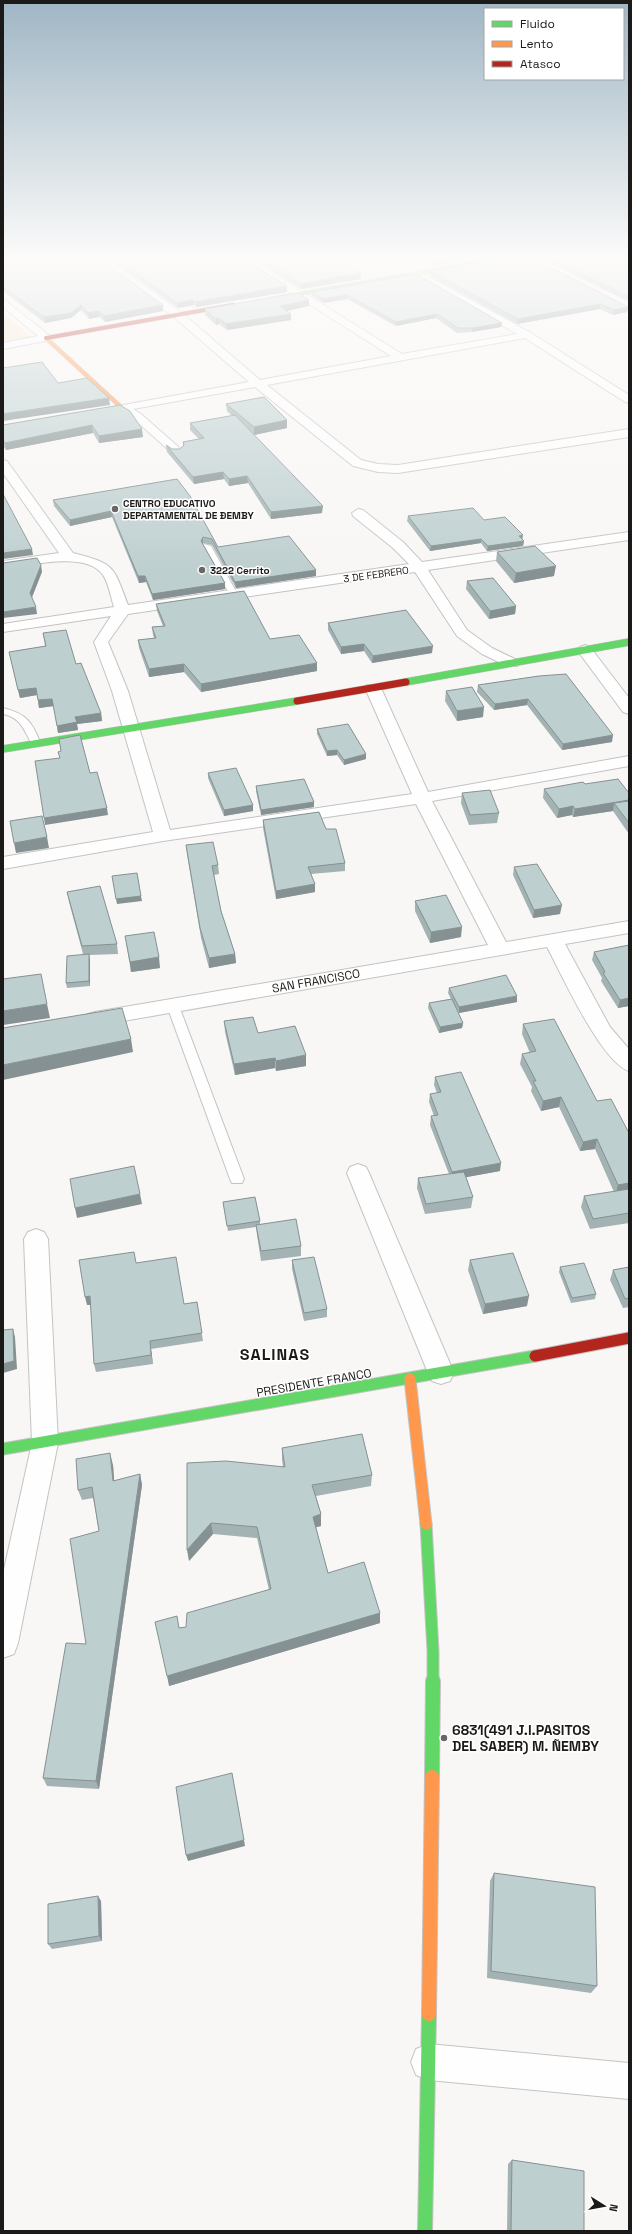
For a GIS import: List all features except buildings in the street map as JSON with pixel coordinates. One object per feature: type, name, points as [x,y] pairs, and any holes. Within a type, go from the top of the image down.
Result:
[{"type":"street","points":[[73,363],[122,408],[137,416],[177,451]]},
{"type":"street","points":[[234,363],[357,463],[378,468],[398,469],[629,433]]},
{"type":"street","points":[[107,410],[371,363]]},
{"type":"street","points":[[571,363],[629,400]]},
{"type":"street","points":[[3,464],[68,556]]},
{"type":"street","points":[[358,513],[398,545],[419,567],[462,634],[487,651],[512,663]]},
{"type":"street","name":"3 DE FEBRERO","points":[[3,628],[629,536]]},
{"type":"street","points":[[3,565],[68,556],[96,563],[109,572],[123,611],[115,623],[104,634],[101,642],[120,691],[163,836]]},
{"type":"street","points":[[3,749],[373,688],[629,642]]},
{"type":"street","points":[[585,650],[629,710]]},
{"type":"street","points":[[373,688],[422,798],[500,950]]},
{"type":"street","points":[[3,863],[163,836],[422,798],[629,761]]},
{"type":"street","name":"SAN FRANCISCO","points":[[80,1021],[629,927]]},
{"type":"street","points":[[553,940],[602,1031],[629,1064]]},
{"type":"street","points":[[358,1173],[441,1373]]},
{"type":"street","points":[[3,1643],[45,1443],[36,1239]]},
{"type":"street","name":"PRESIDENTE FRANCO","points":[[3,1449],[45,1443],[410,1379],[629,1338]]},
{"type":"street","points":[[410,1379],[427,1531],[433,1651],[429,2062],[425,2231]]},
{"type":"street","points":[[429,2062],[629,2081]]},
{"type":"lane","points":[[207,546],[234,595]]},
{"type":"lane","points":[[3,711],[14,713],[27,723],[36,744]]},
{"type":"lane","points":[[173,1006],[237,1179]]},
{"type":"traffic: fast","points":[[406,682],[629,642]]},
{"type":"traffic: fast","points":[[3,749],[297,701]]},
{"type":"traffic: fast","points":[[3,1449],[535,1356]]},
{"type":"traffic: fast","points":[[426,1524],[433,1651],[432,1777]]},
{"type":"traffic: fast","points":[[425,2231],[429,2014]]},
{"type":"traffic: slow","points":[[73,363],[122,408]]},
{"type":"traffic: slow","points":[[410,1379],[426,1524]]},
{"type":"traffic: slow","points":[[429,2014],[432,1777]]},
{"type":"traffic: jam","points":[[297,701],[406,682]]},
{"type":"traffic: jam","points":[[535,1356],[629,1338]]},
{"type":"place","name":"CENTRO EDUCATIVO DEPARTAMENTAL DE ÐEMBY","points":[[115,509]]},
{"type":"place","name":"3222 Cerrito","points":[[202,570]]},
{"type":"place","name":"6831(491 J.I.PASITOS DEL SABER) M. ÑEMBY","points":[[444,1738]]},
{"type":"district","name":"SALINAS","points":[[275,1354]]}]
